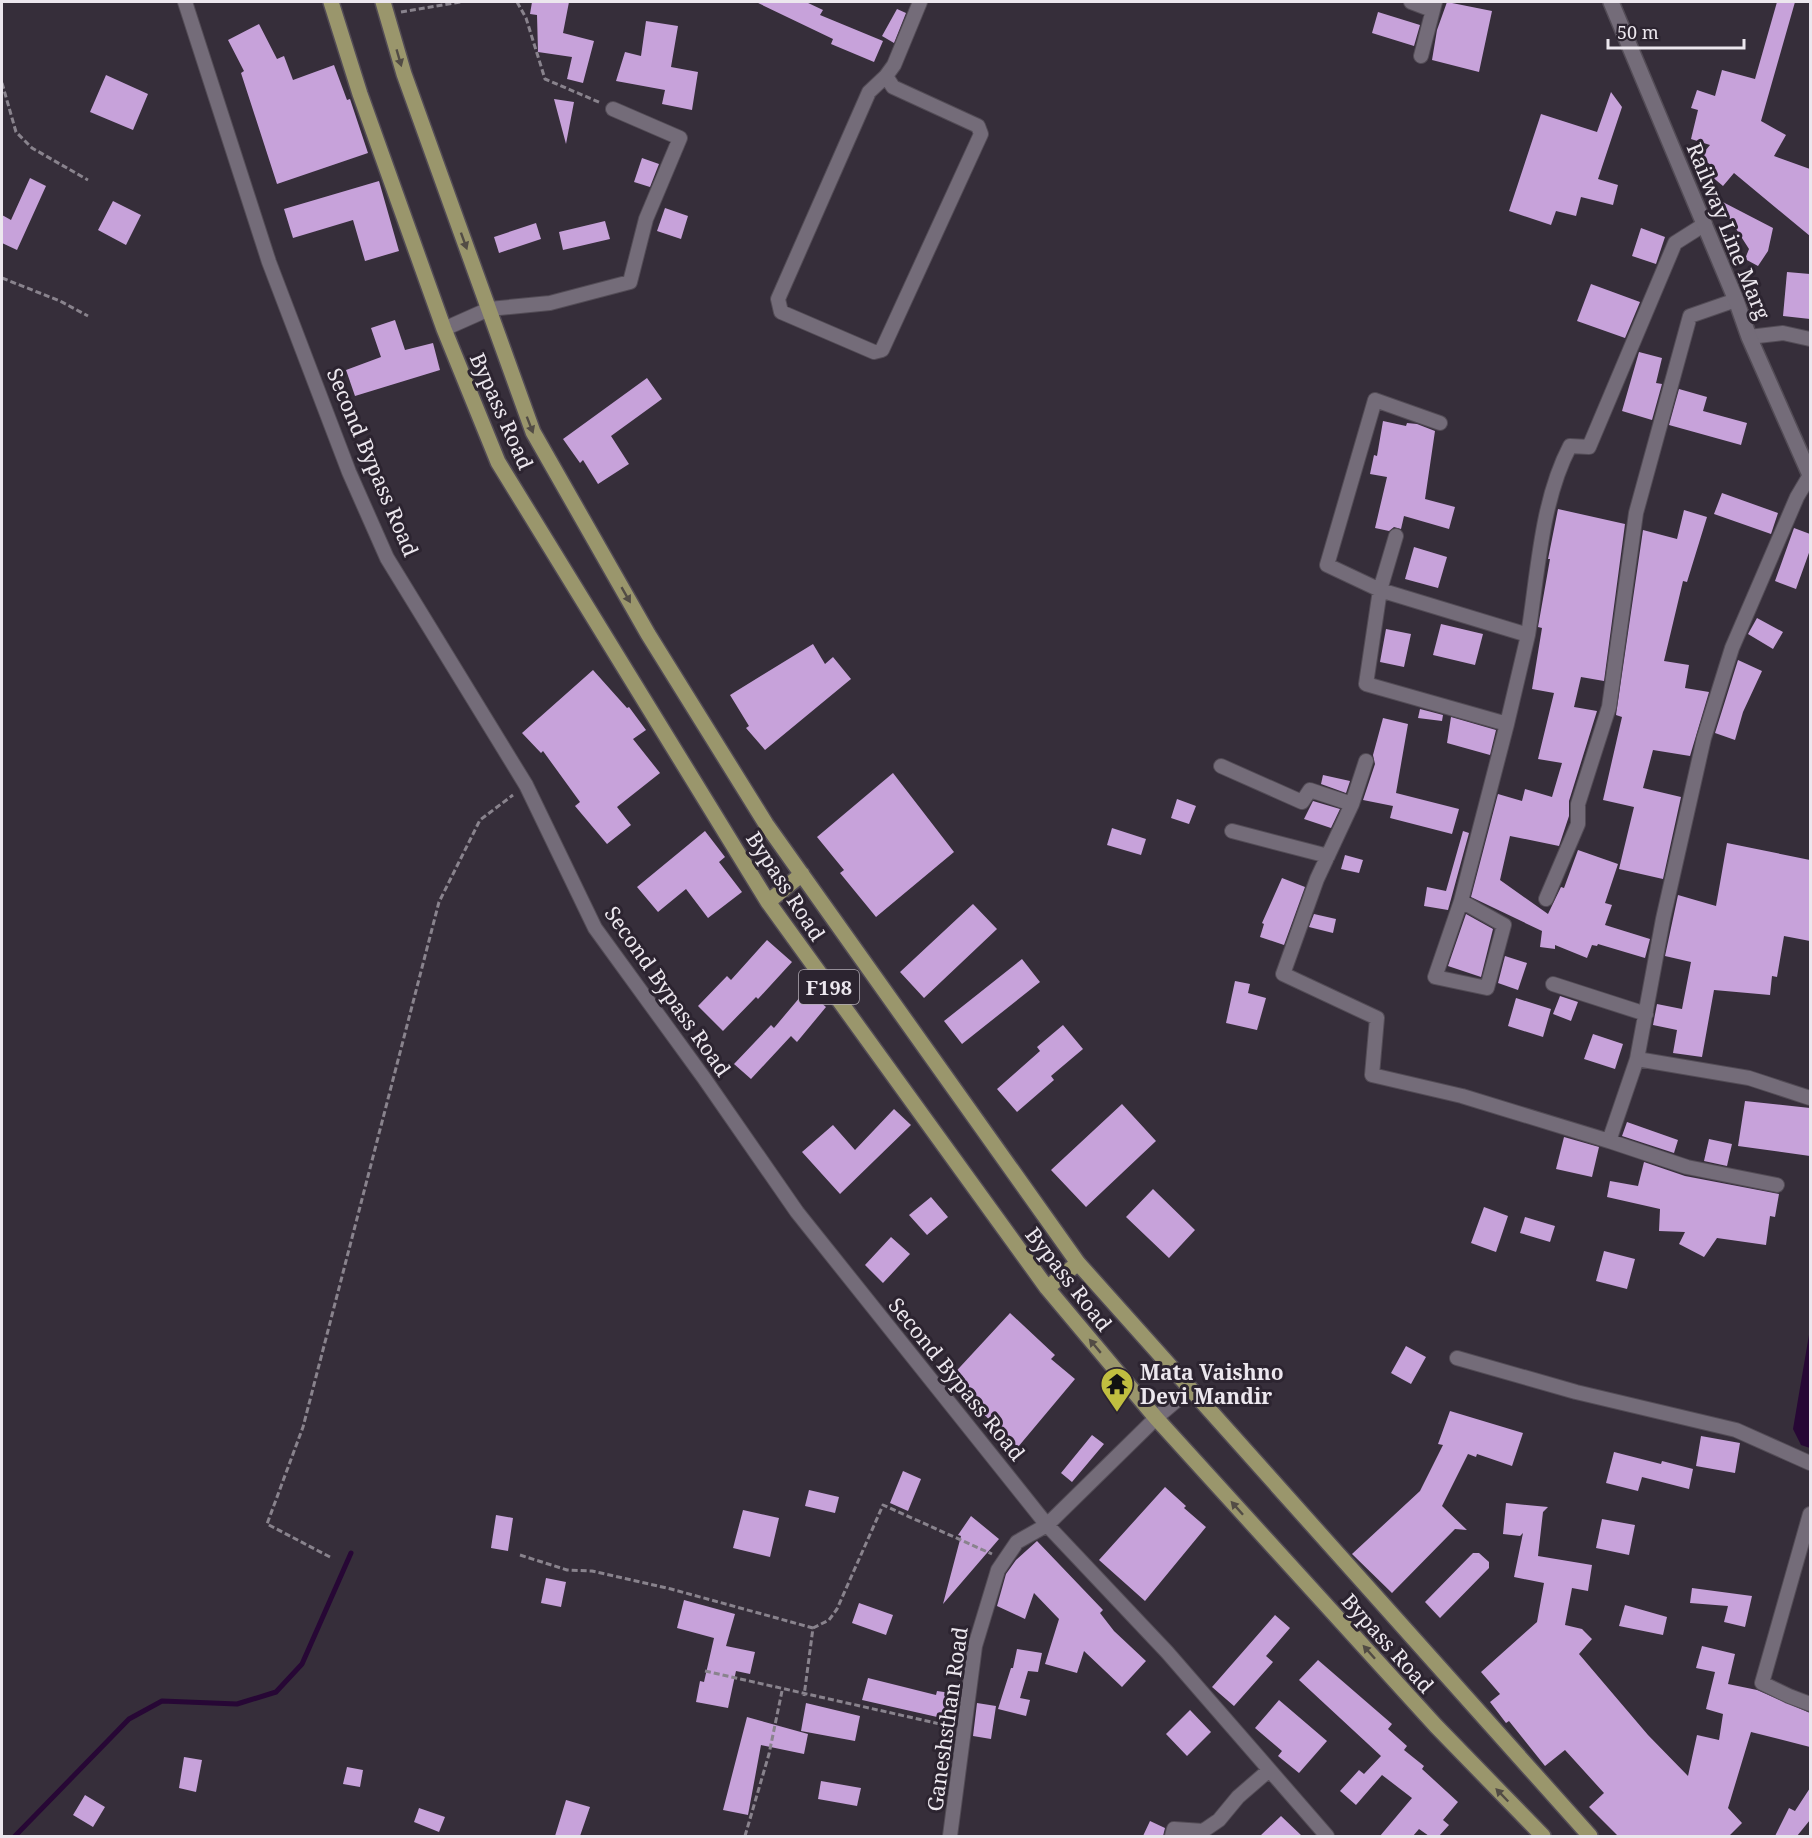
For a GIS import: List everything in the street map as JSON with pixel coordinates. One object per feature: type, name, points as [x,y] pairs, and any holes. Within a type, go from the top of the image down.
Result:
[{"type":"main road","name":"Bypass Road","points":[[331,2],[360,94],[444,329],[498,462],[768,902],[1047,1288],[1156,1418],[1428,1718],[1543,1836]]},
{"type":"main road","name":"Railway Line Marg","points":[[1611,2],[1705,224],[1749,337],[1810,475]]},
{"type":"main road","name":"Bypass Road","points":[[385,8],[404,75],[532,432],[648,634],[766,824],[1078,1263],[1189,1390],[1590,1836]]},
{"type":"main road","points":[[768,902],[802,874]]},
{"type":"main road","points":[[1047,1288],[1078,1263]]},
{"type":"street","name":"Second Bypass Road","points":[[185,2],[269,262],[354,482],[387,558],[526,785],[595,928],[704,1078],[797,1212],[1047,1525],[1167,1652],[1268,1771],[1327,1836]]},
{"type":"street","points":[[886,76],[893,87],[978,126],[981,134],[882,351],[874,352],[781,312],[778,299],[869,92],[894,65],[920,2]]},
{"type":"street","points":[[1411,2],[1433,6],[1421,56]]},
{"type":"street","points":[[444,329],[489,309],[550,303],[630,282],[646,219],[680,138],[613,108]]},
{"type":"street","points":[[1461,901],[1504,925],[1487,988],[1435,977],[1461,901],[1507,724],[1528,635],[1547,518],[1560,465],[1570,446],[1589,447],[1675,243],[1705,224]]},
{"type":"street","points":[[1546,899],[1578,824],[1578,804],[1609,707],[1636,513],[1690,316],[1736,300]]},
{"type":"street","points":[[1749,337],[1783,333],[1810,339]]},
{"type":"street","points":[[1440,423],[1375,400],[1327,565],[1380,590],[1528,635]]},
{"type":"street","points":[[1609,1141],[1637,1059],[1665,909],[1704,738],[1732,648],[1797,497],[1810,475]]},
{"type":"street","points":[[1396,536],[1380,590],[1366,684],[1507,724]]},
{"type":"street","points":[[1365,761],[1352,804],[1317,879],[1283,974],[1377,1018],[1372,1075],[1462,1096],[1687,1167],[1777,1185]]},
{"type":"street","points":[[1221,766],[1302,802],[1310,790],[1352,804]]},
{"type":"street","points":[[1232,831],[1328,856]]},
{"type":"street","points":[[1553,984],[1646,1014]]},
{"type":"street","points":[[1637,1059],[1749,1077],[1810,1098]]},
{"type":"street","points":[[1457,1358],[1576,1392],[1736,1430],[1810,1463]]},
{"type":"street","name":"Ganeshsthan Road","points":[[950,1836],[966,1730],[975,1646],[998,1570],[1017,1542],[1047,1525],[1156,1418],[1189,1390]]},
{"type":"street","points":[[1810,1514],[1807,1537],[1762,1683],[1810,1704]]},
{"type":"street","points":[[1172,1836],[1174,1829],[1203,1831],[1219,1820],[1238,1797],[1268,1771]]},
{"type":"path","points":[[385,8],[444,7],[461,2]]},
{"type":"path","points":[[517,2],[526,18],[545,79],[613,108]]},
{"type":"path","points":[[2,83],[16,132],[32,148],[88,180]]},
{"type":"path","points":[[2,278],[60,301],[88,316]]},
{"type":"path","points":[[330,1557],[267,1524],[303,1426],[439,902],[480,820],[526,785]]},
{"type":"path","points":[[520,1555],[567,1570],[592,1571],[671,1589],[813,1628],[829,1620],[837,1609],[883,1505],[1004,1560]]},
{"type":"path","points":[[804,1696],[813,1628]]},
{"type":"path","points":[[705,1671],[804,1696],[966,1730]]},
{"type":"path","points":[[745,1836],[769,1754],[782,1691]]},
{"type":"shaded area","points":[[1810,1329],[1810,1448],[1801,1445],[1793,1429]]},
{"type":"building","points":[[532,2],[569,2],[563,33],[594,41],[583,83],[567,79],[572,57],[538,52],[537,15],[530,14]]},
{"type":"building","points":[[756,2],[806,2],[823,10],[820,15],[883,41],[874,62],[831,44],[833,39]]},
{"type":"building","points":[[1447,2],[1492,11],[1479,72],[1432,60],[1437,30]]},
{"type":"building","points":[[1777,2],[1795,2],[1761,121],[1786,135],[1774,156],[1810,169],[1810,236],[1734,173],[1723,186],[1710,175],[1715,168],[1700,157],[1710,145],[1691,139],[1698,110],[1691,108],[1697,90],[1715,96],[1722,70],[1755,79]]},
{"type":"building","points":[[897,9],[906,13],[894,43],[882,36]]},
{"type":"building","points":[[1378,12],[1420,25],[1414,46],[1372,33]]},
{"type":"building","points":[[646,21],[678,26],[671,67],[698,72],[692,110],[662,104],[665,90],[616,81],[625,52],[641,56]]},
{"type":"building","points":[[259,24],[277,59],[284,56],[293,80],[334,65],[347,100],[350,99],[368,153],[277,184],[241,73],[244,71],[228,40]]},
{"type":"building","points":[[106,75],[148,94],[133,130],[90,112]]},
{"type":"building","points":[[1611,92],[1622,107],[1598,179],[1618,185],[1613,205],[1581,197],[1576,216],[1556,211],[1551,225],[1509,211],[1541,114],[1597,132]]},
{"type":"building","points":[[554,99],[574,102],[566,144]]},
{"type":"building","points":[[642,158],[659,164],[650,187],[634,182]]},
{"type":"building","points":[[30,178],[46,186],[17,250],[2,243],[2,215],[11,220]]},
{"type":"building","points":[[379,181],[399,251],[365,261],[353,220],[293,238],[284,209]]},
{"type":"building","points":[[1717,199],[1773,228],[1768,251],[1758,266],[1745,259],[1749,249]]},
{"type":"building","points":[[113,201],[141,215],[126,245],[98,230]]},
{"type":"building","points":[[665,208],[688,216],[681,239],[657,231]]},
{"type":"building","points":[[605,221],[610,239],[563,250],[559,232]]},
{"type":"building","points":[[536,223],[541,239],[499,253],[494,237]]},
{"type":"building","points":[[1641,228],[1665,237],[1656,264],[1632,256]]},
{"type":"building","points":[[1787,272],[1810,274],[1810,319],[1783,316]]},
{"type":"building","points":[[1591,284],[1640,302],[1625,338],[1577,321]]},
{"type":"building","points":[[395,320],[405,350],[433,343],[440,370],[355,396],[346,370],[381,357],[371,328]]},
{"type":"building","points":[[1639,352],[1662,358],[1656,383],[1662,384],[1652,420],[1622,411]]},
{"type":"building","points":[[647,378],[662,399],[611,436],[629,464],[598,484],[583,460],[580,463],[563,439]]},
{"type":"building","points":[[1679,389],[1707,397],[1703,411],[1747,423],[1741,445],[1669,425]]},
{"type":"building","points":[[1383,421],[1406,426],[1407,423],[1417,424],[1435,431],[1425,499],[1455,507],[1449,529],[1404,516],[1401,529],[1394,527],[1389,531],[1375,528],[1387,477],[1370,474],[1374,455],[1377,456]]},
{"type":"building","points":[[1722,493],[1778,513],[1771,534],[1714,514]]},
{"type":"building","points":[[1558,509],[1625,524],[1604,681],[1581,677],[1574,707],[1597,711],[1569,801],[1569,816],[1559,846],[1510,836],[1500,880],[1548,914],[1561,887],[1564,888],[1578,850],[1618,864],[1605,903],[1612,905],[1605,925],[1650,939],[1645,958],[1598,944],[1597,946],[1592,945],[1587,958],[1555,945],[1555,949],[1540,947],[1542,931],[1471,897],[1498,794],[1522,801],[1525,789],[1552,797],[1562,763],[1538,759],[1554,693],[1532,689],[1542,628],[1538,627]]},
{"type":"building","points":[[1684,510],[1707,517],[1687,582],[1683,581],[1664,661],[1689,665],[1685,688],[1709,692],[1690,756],[1653,750],[1643,788],[1681,797],[1663,879],[1619,869],[1634,807],[1603,800],[1622,717],[1616,715],[1643,530],[1677,539]]},
{"type":"building","points":[[1794,528],[1810,534],[1810,550],[1796,589],[1775,581]]},
{"type":"building","points":[[1414,547],[1447,557],[1438,588],[1405,579]]},
{"type":"building","points":[[1757,618],[1783,632],[1773,649],[1748,634]]},
{"type":"building","points":[[1441,624],[1483,634],[1475,665],[1433,655]]},
{"type":"building","points":[[1386,629],[1411,634],[1404,667],[1380,662]]},
{"type":"building","points":[[813,644],[825,664],[833,657],[851,679],[765,750],[746,728],[749,726],[730,695]]},
{"type":"building","points":[[1738,660],[1762,671],[1743,712],[1735,740],[1715,733]]},
{"type":"building","points":[[593,670],[627,708],[629,707],[646,730],[633,739],[660,773],[617,807],[631,825],[607,844],[575,806],[580,802],[543,751],[541,753],[522,733]]},
{"type":"building","points":[[1420,709],[1443,715],[1442,721],[1418,718]]},
{"type":"building","points":[[1451,717],[1496,730],[1490,755],[1447,743]]},
{"type":"building","points":[[1383,718],[1408,724],[1396,793],[1459,809],[1452,834],[1390,818],[1393,806],[1363,800],[1375,764],[1373,755]]},
{"type":"building","points":[[893,773],[954,852],[876,917],[840,873],[844,870],[817,837]]},
{"type":"building","points":[[1323,775],[1350,781],[1346,793],[1321,784]]},
{"type":"building","points":[[1177,799],[1196,806],[1189,824],[1171,818]]},
{"type":"building","points":[[1313,801],[1340,809],[1331,828],[1304,819]]},
{"type":"building","points":[[1112,828],[1146,839],[1141,855],[1107,845]]},
{"type":"building","points":[[705,831],[725,857],[719,862],[742,892],[708,918],[686,889],[658,912],[637,887]]},
{"type":"building","points":[[1463,831],[1469,833],[1448,910],[1424,906],[1427,887],[1446,891]]},
{"type":"building","points":[[1727,843],[1810,860],[1810,941],[1784,936],[1777,977],[1772,976],[1770,995],[1714,990],[1702,1057],[1673,1053],[1677,1030],[1653,1025],[1657,1004],[1682,1009],[1691,962],[1665,956],[1678,895],[1716,906]]},
{"type":"building","points":[[1345,855],[1363,860],[1359,873],[1341,869]]},
{"type":"building","points":[[1282,878],[1305,887],[1284,945],[1260,937],[1264,924],[1262,923]]},
{"type":"building","points":[[973,904],[997,929],[924,998],[900,972]]},
{"type":"building","points":[[1314,914],[1336,919],[1333,933],[1309,927]]},
{"type":"building","points":[[1466,914],[1493,929],[1481,977],[1448,966]]},
{"type":"building","points":[[767,940],[792,962],[758,999],[756,997],[723,1031],[698,1006],[727,976],[731,980]]},
{"type":"building","points":[[1505,956],[1527,963],[1518,990],[1498,983]]},
{"type":"building","points":[[1022,959],[1040,982],[962,1044],[944,1021]]},
{"type":"building","points":[[1235,981],[1250,984],[1248,993],[1266,998],[1257,1030],[1226,1023]]},
{"type":"building","points":[[806,990],[826,1007],[797,1042],[791,1036],[751,1079],[734,1064],[771,1025],[774,1028]]},
{"type":"building","points":[[1560,996],[1578,1002],[1571,1021],[1553,1014]]},
{"type":"building","points":[[1516,998],[1551,1009],[1543,1037],[1508,1026]]},
{"type":"building","points":[[1063,1025],[1083,1049],[1051,1076],[1054,1080],[1017,1112],[997,1089],[1040,1051],[1037,1047]]},
{"type":"building","points":[[1593,1034],[1623,1044],[1615,1069],[1584,1059]]},
{"type":"building","points":[[1745,1101],[1810,1108],[1810,1156],[1738,1146]]},
{"type":"building","points":[[1122,1104],[1156,1141],[1086,1207],[1051,1170]]},
{"type":"building","points":[[894,1109],[911,1125],[840,1194],[802,1152],[833,1125],[855,1150]]},
{"type":"building","points":[[1627,1122],[1678,1140],[1674,1153],[1622,1136]]},
{"type":"building","points":[[1564,1137],[1599,1147],[1592,1177],[1556,1169]]},
{"type":"building","points":[[1709,1139],[1732,1144],[1727,1166],[1704,1161]]},
{"type":"building","points":[[1644,1162],[1685,1176],[1779,1194],[1775,1217],[1770,1216],[1766,1245],[1717,1238],[1704,1257],[1679,1244],[1685,1232],[1659,1231],[1660,1209],[1607,1197],[1610,1181],[1638,1186]]},
{"type":"building","points":[[1153,1189],[1195,1230],[1169,1258],[1126,1217]]},
{"type":"building","points":[[931,1197],[948,1217],[927,1235],[909,1215]]},
{"type":"building","points":[[1484,1207],[1508,1216],[1496,1252],[1471,1243]]},
{"type":"building","points":[[1525,1217],[1555,1226],[1550,1242],[1520,1233]]},
{"type":"building","points":[[891,1237],[910,1254],[883,1283],[865,1265]]},
{"type":"building","points":[[1604,1251],[1635,1259],[1627,1289],[1596,1281]]},
{"type":"building","points":[[1010,1313],[1055,1355],[1051,1359],[1075,1379],[1018,1447],[948,1380]]},
{"type":"building","points":[[1406,1346],[1426,1357],[1411,1384],[1391,1373]]},
{"type":"building","points":[[1450,1411],[1523,1433],[1512,1466],[1477,1454],[1476,1457],[1468,1454],[1442,1506],[1467,1530],[1455,1529],[1392,1593],[1352,1554],[1420,1491],[1443,1445],[1438,1444]]},
{"type":"building","points":[[1092,1435],[1104,1444],[1072,1482],[1061,1473]]},
{"type":"building","points":[[1701,1436],[1740,1443],[1735,1473],[1696,1466]]},
{"type":"building","points":[[1614,1452],[1661,1464],[1662,1461],[1693,1469],[1689,1489],[1642,1477],[1638,1491],[1606,1483]]},
{"type":"building","points":[[903,1471],[921,1479],[908,1511],[890,1503]]},
{"type":"building","points":[[1165,1487],[1206,1527],[1145,1601],[1099,1560]]},
{"type":"building","points":[[809,1490],[839,1497],[835,1513],[805,1506]]},
{"type":"building","points":[[1506,1503],[1548,1507],[1543,1512],[1538,1556],[1592,1565],[1588,1591],[1572,1588],[1565,1625],[1582,1629],[1592,1639],[1579,1654],[1648,1735],[1688,1776],[1697,1735],[1719,1740],[1723,1714],[1706,1709],[1715,1672],[1696,1668],[1702,1646],[1735,1654],[1728,1684],[1757,1690],[1810,1713],[1810,1747],[1751,1732],[1728,1808],[1742,1823],[1729,1836],[1618,1836],[1589,1807],[1604,1793],[1565,1750],[1545,1766],[1509,1721],[1506,1723],[1490,1702],[1500,1694],[1481,1672],[1537,1622],[1544,1583],[1514,1577],[1523,1533],[1520,1536],[1503,1534]]},
{"type":"building","points":[[743,1510],[779,1518],[770,1557],[733,1548]]},
{"type":"building","points":[[496,1515],[513,1518],[508,1551],[491,1548]]},
{"type":"building","points":[[971,1516],[999,1539],[943,1604],[961,1536],[958,1535]]},
{"type":"building","points":[[1602,1519],[1635,1525],[1629,1555],[1596,1548]]},
{"type":"building","points":[[1037,1541],[1103,1610],[1100,1613],[1114,1631],[1146,1661],[1122,1687],[1084,1651],[1077,1673],[1045,1664],[1059,1619],[1034,1593],[1025,1619],[997,1606],[1006,1574],[1016,1560]]},
{"type":"building","points":[[1473,1553],[1479,1553],[1489,1562],[1489,1568],[1440,1618],[1425,1602]]},
{"type":"building","points":[[546,1578],[566,1582],[561,1607],[541,1603]]},
{"type":"building","points":[[1692,1588],[1752,1596],[1745,1627],[1724,1622],[1728,1606],[1690,1603]]},
{"type":"building","points":[[684,1600],[735,1614],[726,1646],[755,1652],[750,1674],[736,1671],[728,1708],[696,1702],[700,1681],[704,1682],[714,1638],[677,1628]]},
{"type":"building","points":[[859,1603],[893,1615],[886,1635],[852,1623]]},
{"type":"building","points":[[1625,1605],[1667,1617],[1663,1635],[1619,1626]]},
{"type":"building","points":[[1275,1615],[1290,1628],[1266,1656],[1273,1662],[1234,1706],[1212,1687]]},
{"type":"building","points":[[1017,1649],[1042,1653],[1038,1672],[1028,1671],[1020,1698],[1030,1700],[1026,1716],[998,1709],[1011,1668],[1013,1668]]},
{"type":"building","points":[[1318,1660],[1392,1724],[1388,1729],[1407,1746],[1404,1750],[1424,1766],[1422,1769],[1458,1802],[1443,1820],[1449,1825],[1439,1836],[1429,1836],[1419,1829],[1413,1836],[1380,1836],[1412,1798],[1382,1775],[1356,1805],[1340,1791],[1359,1770],[1364,1774],[1381,1756],[1299,1680]]},
{"type":"building","points":[[868,1678],[936,1695],[937,1691],[951,1693],[950,1698],[959,1699],[956,1719],[947,1717],[946,1719],[862,1700]]},
{"type":"building","points":[[1279,1700],[1327,1741],[1299,1773],[1278,1756],[1282,1751],[1255,1728]]},
{"type":"building","points":[[806,1703],[860,1716],[855,1741],[801,1731]]},
{"type":"building","points":[[977,1703],[996,1706],[991,1739],[973,1736]]},
{"type":"building","points":[[1190,1710],[1211,1732],[1187,1756],[1166,1734]]},
{"type":"building","points":[[747,1717],[808,1734],[804,1754],[761,1745],[748,1815],[723,1810]]},
{"type":"building","points":[[184,1757],[202,1760],[196,1792],[179,1788]]},
{"type":"building","points":[[347,1767],[363,1770],[360,1787],[343,1784]]},
{"type":"building","points":[[821,1781],[861,1788],[857,1806],[818,1799]]},
{"type":"building","points":[[1810,1788],[1810,1820],[1797,1836],[1775,1836],[1789,1808],[1795,1811]]},
{"type":"building","points":[[85,1795],[105,1807],[93,1827],[73,1815]]},
{"type":"building","points":[[566,1800],[590,1807],[580,1836],[555,1836]]},
{"type":"building","points":[[419,1808],[445,1817],[439,1832],[414,1822]]},
{"type":"building","points":[[1281,1816],[1302,1836],[1260,1836]]},
{"type":"building","points":[[1150,1821],[1165,1828],[1163,1836],[1143,1836]]},
{"type":"waterway","points":[[15,1836],[129,1719],[162,1701],[237,1704],[276,1692],[302,1664],[351,1553]]},
{"type":"place","name":"Mata Vaishno Devi Mandir","points":[[1117,1413]]}]
